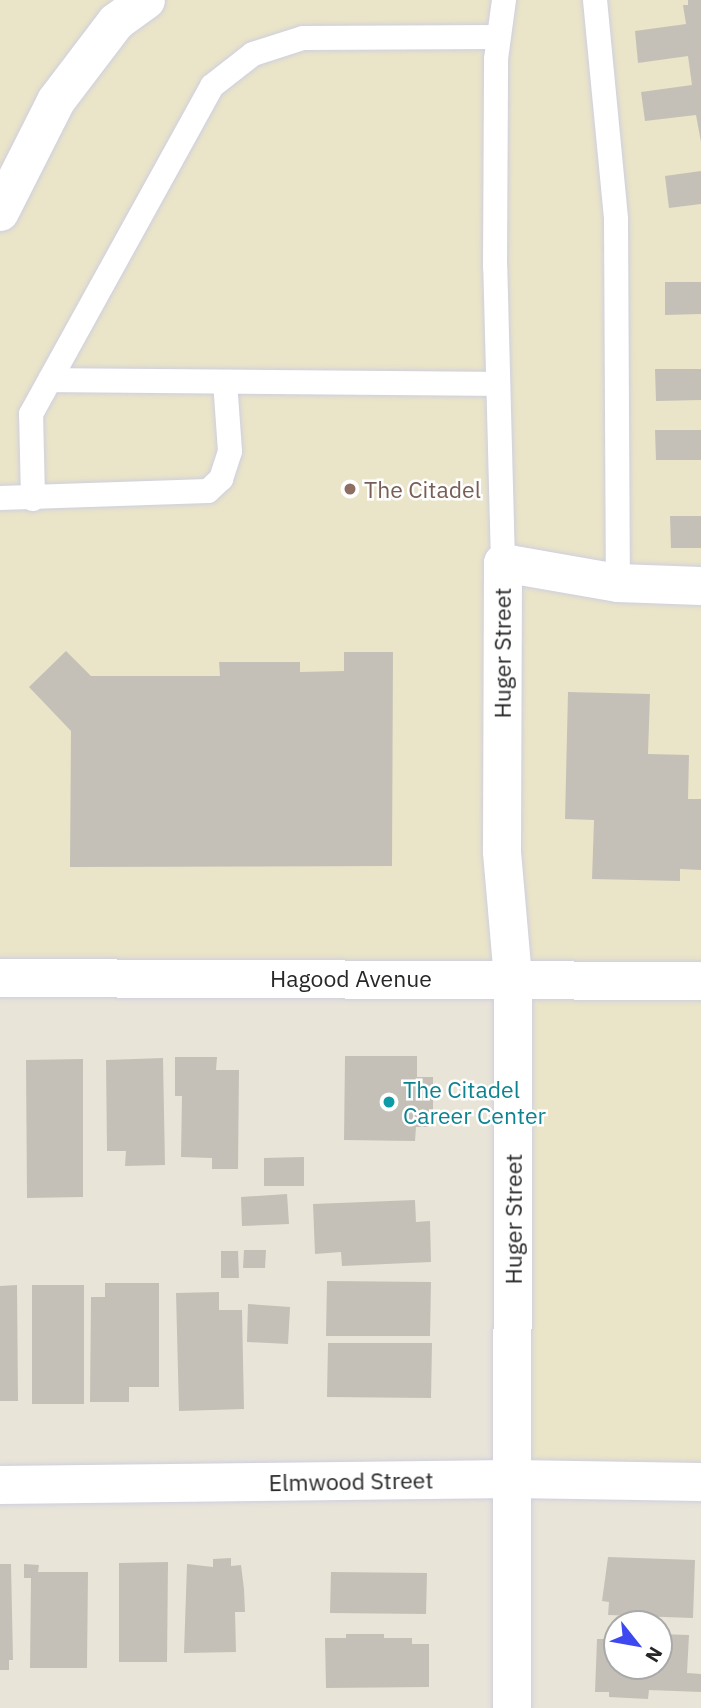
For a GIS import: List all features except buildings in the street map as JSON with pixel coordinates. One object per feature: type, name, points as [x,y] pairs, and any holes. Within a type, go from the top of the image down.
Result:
[{"type":"street","points":[[0,212],[56,101],[116,22],[146,0]]},
{"type":"street","points":[[503,563],[618,583],[701,586]]},
{"type":"street","name":"Huger Street","points":[[503,563],[502,851],[513,978],[512,1708]]},
{"type":"street","name":"Hagood Avenue","points":[[0,978],[513,978],[701,981]]},
{"type":"street","name":"Elmwood Street","points":[[0,1485],[513,1479],[701,1482]]},
{"type":"lane","points":[[503,563],[495,384],[498,37],[504,0]]},
{"type":"lane","points":[[595,0],[616,219],[618,583]]},
{"type":"lane","points":[[33,499],[31,414],[212,86],[253,54],[303,38],[498,37]]},
{"type":"lane","points":[[50,380],[495,384]]},
{"type":"lane","points":[[0,498],[33,499],[208,491],[221,479],[230,450],[225,382]]},
{"type":"shaded area","name":"The Citadel","points":[[0,0],[701,0],[701,1482],[513,1479],[512,978],[0,978]]},
{"type":"place","name":"The Citadel","points":[[350,489]]},
{"type":"place","name":"The Citadel Career Center","points":[[389,1102]]}]
